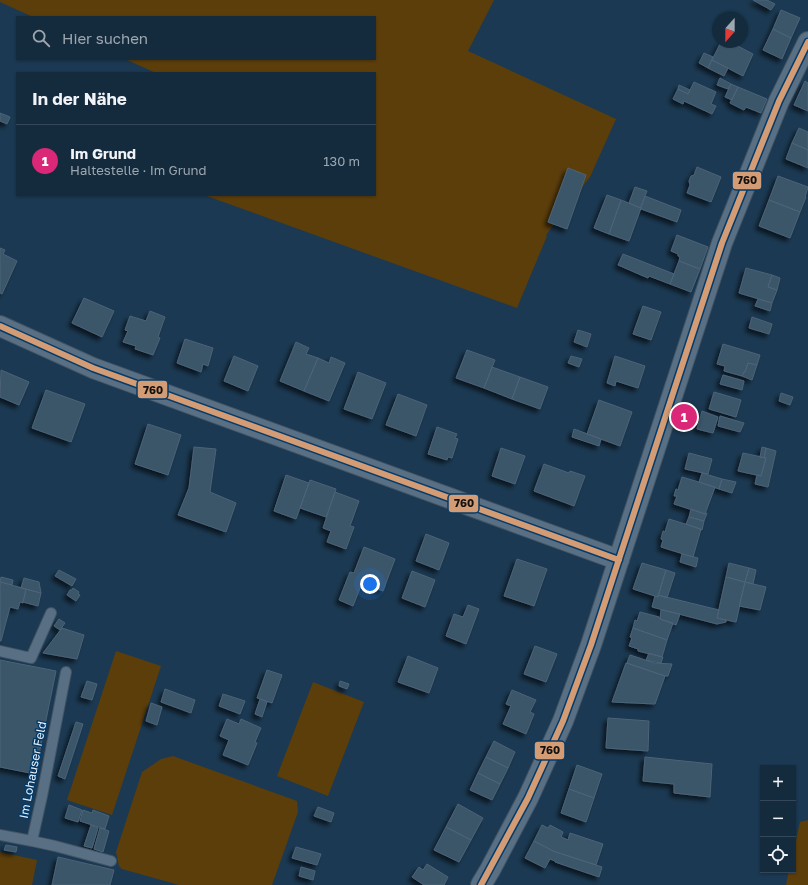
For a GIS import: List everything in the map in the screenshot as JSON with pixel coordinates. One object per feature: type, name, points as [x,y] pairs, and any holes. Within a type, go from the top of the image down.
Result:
[{"type":"street","points":[[481,885],[528,798],[563,721],[591,645],[722,243],[779,101],[808,42]]},
{"type":"street","points":[[0,326],[93,368],[619,560]]},
{"type":"lane","points":[[0,651],[31,658],[51,613]]},
{"type":"lane","name":"Im Lohauser Feld","points":[[32,841],[66,672]]},
{"type":"lane","points":[[0,835],[55,846],[111,861]]},
{"type":"shaded area","points":[[0,0],[494,0],[468,51],[616,119],[590,177],[546,235],[547,236],[517,308],[207,196],[376,196],[376,72],[154,72],[127,60],[376,60],[376,16],[31,16],[0,2]]},
{"type":"shaded area","points":[[116,651],[161,666],[112,815],[67,800]]},
{"type":"shaded area","points":[[313,682],[364,702],[328,796],[277,776]]},
{"type":"shaded area","points":[[173,756],[297,801],[298,812],[272,885],[179,885],[122,869],[119,866],[116,852],[142,772],[161,759]]},
{"type":"shaded area","points":[[808,820],[808,885],[786,885],[788,873],[796,873],[796,840],[800,822]]},
{"type":"shaded area","points":[[0,852],[37,860],[32,885],[0,885]]},
{"type":"building","points":[[753,0],[767,0],[775,4],[771,10]]},
{"type":"building","points":[[781,10],[800,18],[791,38],[773,29]]},
{"type":"building","points":[[773,29],[791,38],[782,59],[763,50]]},
{"type":"building","points":[[718,48],[742,48],[753,54],[743,76],[712,60]]},
{"type":"building","points":[[704,53],[713,57],[708,68],[699,63]]},
{"type":"building","points":[[712,60],[728,68],[724,76],[708,68]]},
{"type":"building","points":[[720,78],[731,84],[728,89],[717,85]]},
{"type":"building","points":[[805,81],[808,83],[808,111],[794,105]]},
{"type":"building","points":[[694,82],[716,92],[711,104],[716,106],[712,114],[684,101],[683,104],[673,99],[678,89],[688,94]]},
{"type":"building","points":[[731,84],[738,87],[732,100],[725,97]]},
{"type":"building","points":[[679,85],[690,90],[688,94],[678,89]]},
{"type":"building","points":[[738,87],[767,99],[761,113],[746,107],[744,110],[730,103]]},
{"type":"building","points":[[0,113],[10,117],[7,124],[0,121]]},
{"type":"building","points":[[799,128],[808,132],[808,150],[792,143]]},
{"type":"building","points":[[792,143],[808,150],[808,168],[786,159]]},
{"type":"building","points":[[697,167],[721,177],[711,202],[687,193],[690,185],[689,181],[691,176],[694,175]]},
{"type":"building","points":[[568,168],[586,175],[567,229],[548,222]]},
{"type":"building","points":[[778,176],[808,187],[800,212],[769,200]]},
{"type":"building","points":[[635,187],[647,191],[640,208],[629,203]]},
{"type":"building","points":[[607,195],[621,200],[609,234],[594,228]]},
{"type":"building","points":[[645,196],[681,210],[677,222],[641,209]]},
{"type":"building","points":[[621,200],[641,208],[629,241],[609,234]]},
{"type":"building","points":[[769,200],[800,212],[790,238],[759,226]]},
{"type":"building","points":[[677,235],[708,247],[700,269],[679,261],[680,257],[678,254],[671,251]]},
{"type":"building","points":[[0,248],[5,250],[3,254],[17,261],[2,294],[0,293]]},
{"type":"building","points":[[623,254],[674,274],[670,284],[649,276],[648,278],[618,265]]},
{"type":"building","points":[[679,261],[700,269],[691,292],[670,284]]},
{"type":"building","points":[[746,268],[772,275],[768,287],[777,290],[772,303],[739,293]]},
{"type":"building","points":[[772,275],[780,278],[777,290],[768,287]]},
{"type":"building","points":[[84,298],[114,311],[102,337],[72,323]]},
{"type":"building","points":[[758,299],[772,303],[770,311],[755,306]]},
{"type":"building","points":[[643,306],[661,312],[651,340],[633,334]]},
{"type":"building","points":[[150,311],[165,317],[158,337],[160,338],[153,355],[135,349],[136,346],[123,342],[128,331],[125,330],[130,316],[146,321]]},
{"type":"building","points":[[752,317],[772,324],[769,334],[749,328]]},
{"type":"building","points":[[578,330],[591,334],[587,347],[574,342]]},
{"type":"building","points":[[185,339],[213,348],[208,366],[203,364],[201,372],[177,363]]},
{"type":"building","points":[[296,342],[309,348],[306,354],[318,358],[304,391],[280,381]]},
{"type":"building","points":[[723,344],[760,355],[757,365],[748,363],[742,376],[724,371],[725,366],[717,364]]},
{"type":"building","points":[[467,350],[495,360],[484,388],[456,378]]},
{"type":"building","points":[[234,356],[258,366],[248,391],[224,381]]},
{"type":"building","points":[[571,356],[582,359],[579,367],[568,363]]},
{"type":"building","points":[[615,356],[645,366],[638,388],[616,381],[615,386],[607,383]]},
{"type":"building","points":[[331,357],[345,363],[329,401],[304,391],[318,358],[329,363]]},
{"type":"building","points":[[748,363],[757,365],[752,380],[742,376]]},
{"type":"building","points":[[492,367],[520,377],[512,399],[484,388]]},
{"type":"building","points":[[1,370],[29,382],[19,405],[0,397]]},
{"type":"building","points":[[358,372],[386,383],[372,419],[344,409]]},
{"type":"building","points":[[723,375],[744,381],[742,390],[720,384]]},
{"type":"building","points":[[520,377],[548,387],[540,409],[512,399]]},
{"type":"building","points":[[46,390],[85,404],[71,442],[32,428]]},
{"type":"building","points":[[714,392],[741,400],[736,417],[709,409]]},
{"type":"building","points":[[781,393],[793,397],[790,405],[779,401]]},
{"type":"building","points":[[398,394],[427,405],[416,436],[386,425]]},
{"type":"building","points":[[599,400],[632,412],[620,446],[587,434]]},
{"type":"building","points":[[702,411],[718,417],[713,433],[697,429]]},
{"type":"building","points":[[720,416],[744,423],[740,432],[718,426]]},
{"type":"building","points":[[148,424],[181,435],[168,475],[135,464]]},
{"type":"building","points":[[437,427],[457,434],[455,438],[458,439],[452,458],[448,457],[447,460],[428,454]]},
{"type":"building","points":[[574,429],[601,439],[599,446],[572,437]]},
{"type":"building","points":[[194,447],[216,449],[210,492],[236,503],[226,532],[178,515],[189,488]]},
{"type":"building","points":[[762,447],[766,448],[764,458],[760,457]]},
{"type":"building","points":[[501,448],[525,456],[515,484],[492,476]]},
{"type":"building","points":[[766,448],[776,451],[768,487],[755,484],[757,475],[761,476],[766,458],[764,458]]},
{"type":"building","points":[[689,453],[712,459],[708,474],[685,469]]},
{"type":"building","points":[[743,453],[766,458],[761,476],[738,471]]},
{"type":"building","points":[[544,464],[569,473],[570,471],[585,476],[574,506],[534,491]]},
{"type":"building","points":[[702,473],[722,479],[719,489],[699,482]]},
{"type":"building","points":[[286,475],[309,483],[296,519],[274,511]]},
{"type":"building","points":[[682,477],[715,487],[705,514],[674,504],[677,496],[674,496],[676,489],[678,490]]},
{"type":"building","points":[[722,479],[736,482],[732,493],[719,489]]},
{"type":"building","points":[[310,480],[336,489],[326,517],[300,508]]},
{"type":"building","points":[[335,492],[359,501],[350,526],[354,527],[346,549],[327,542],[331,531],[323,528]]},
{"type":"building","points":[[691,509],[705,514],[707,513],[704,521],[689,517]]},
{"type":"building","points":[[689,517],[704,521],[702,530],[686,524]]},
{"type":"building","points":[[669,519],[701,529],[693,557],[661,547],[663,531],[665,532]]},
{"type":"building","points":[[426,534],[449,543],[439,570],[416,561]]},
{"type":"building","points":[[364,547],[395,559],[383,591],[362,583],[353,606],[339,600],[350,572],[354,573]]},
{"type":"building","points":[[682,554],[698,558],[696,567],[680,562]]},
{"type":"building","points":[[517,559],[547,569],[534,606],[504,596]]},
{"type":"building","points":[[642,563],[666,570],[658,597],[633,589]]},
{"type":"building","points":[[729,563],[749,568],[745,582],[726,577]]},
{"type":"building","points":[[749,568],[756,570],[753,584],[745,582]]},
{"type":"building","points":[[59,570],[76,579],[72,586],[55,576]]},
{"type":"building","points":[[666,570],[675,573],[667,598],[658,595]]},
{"type":"building","points":[[412,571],[435,580],[425,607],[402,598]]},
{"type":"building","points":[[1,577],[13,580],[12,585],[0,582]]},
{"type":"building","points":[[726,577],[745,582],[736,622],[717,618]]},
{"type":"building","points":[[24,578],[39,582],[41,593],[21,588]]},
{"type":"building","points":[[0,582],[26,589],[23,603],[20,602],[18,609],[10,607],[1,641],[0,641]]},
{"type":"building","points":[[745,582],[766,587],[760,610],[739,606]]},
{"type":"building","points":[[73,588],[79,592],[78,594],[80,595],[76,601],[67,595]]},
{"type":"building","points":[[26,589],[41,593],[38,606],[23,602]]},
{"type":"building","points":[[658,595],[719,610],[717,618],[726,620],[726,622],[717,624],[652,607],[655,596],[658,597]]},
{"type":"building","points":[[468,605],[479,609],[466,644],[446,636],[454,614],[463,617]]},
{"type":"building","points":[[661,610],[680,614],[676,625],[660,619]]},
{"type":"building","points":[[640,612],[659,617],[660,619],[673,623],[667,640],[633,628],[635,620],[637,621]]},
{"type":"building","points":[[59,619],[65,623],[60,630],[54,626]]},
{"type":"building","points":[[62,628],[84,635],[77,659],[43,653]]},
{"type":"building","points":[[633,628],[667,640],[662,657],[638,651],[638,649],[629,646]]},
{"type":"building","points":[[535,646],[557,654],[546,682],[524,674]]},
{"type":"building","points":[[649,653],[663,657],[661,663],[646,660]]},
{"type":"building","points":[[630,655],[654,663],[672,664],[668,676],[627,663]]},
{"type":"building","points":[[408,656],[438,668],[429,693],[398,682]]},
{"type":"building","points":[[0,660],[56,671],[35,774],[0,767]]},
{"type":"building","points":[[626,663],[665,676],[655,704],[612,702]]},
{"type":"building","points":[[267,670],[282,675],[272,703],[257,698]]},
{"type":"building","points":[[87,681],[97,684],[92,700],[81,697]]},
{"type":"building","points":[[340,681],[349,684],[347,689],[339,686]]},
{"type":"building","points":[[165,689],[195,700],[191,713],[161,702]]},
{"type":"building","points":[[512,690],[536,700],[530,712],[534,714],[526,734],[503,724],[511,706],[506,704]]},
{"type":"building","points":[[223,694],[245,701],[240,714],[219,706]]},
{"type":"building","points":[[260,699],[267,702],[262,717],[255,714]]},
{"type":"building","points":[[151,703],[162,707],[157,725],[146,721]]},
{"type":"building","points":[[608,718],[649,721],[648,751],[606,748]]},
{"type":"building","points":[[227,719],[239,724],[241,719],[261,728],[248,765],[223,755],[229,740],[220,736]]},
{"type":"building","points":[[76,722],[83,724],[65,779],[58,776]]},
{"type":"building","points":[[494,741],[515,752],[508,768],[486,757]]},
{"type":"building","points":[[486,757],[508,768],[500,784],[478,773]]},
{"type":"building","points":[[645,757],[712,764],[710,797],[674,793],[674,784],[643,781]]},
{"type":"building","points":[[577,765],[602,774],[594,798],[569,789]]},
{"type":"building","points":[[478,773],[500,784],[492,800],[470,790]]},
{"type":"building","points":[[569,789],[594,798],[586,822],[561,813]]},
{"type":"building","points":[[458,804],[483,818],[471,840],[446,827]]},
{"type":"building","points":[[69,805],[82,810],[78,822],[65,818]]},
{"type":"building","points":[[318,807],[334,813],[331,822],[314,816]]},
{"type":"building","points":[[83,810],[92,813],[93,810],[109,816],[105,829],[80,821]]},
{"type":"building","points":[[91,825],[98,828],[92,848],[84,846]]},
{"type":"building","points":[[542,825],[548,828],[550,825],[563,832],[561,837],[568,840],[570,833],[603,844],[596,865],[553,851],[534,841]]},
{"type":"building","points":[[446,827],[471,840],[459,862],[434,850]]},
{"type":"building","points":[[100,828],[109,831],[103,852],[94,849]]},
{"type":"building","points":[[534,841],[553,851],[602,867],[599,877],[550,859],[545,868],[525,858]]},
{"type":"building","points":[[6,845],[17,847],[16,852],[4,850]]},
{"type":"building","points":[[296,847],[321,854],[317,865],[292,858]]},
{"type":"building","points":[[58,857],[114,870],[110,885],[52,885]]},
{"type":"building","points":[[427,864],[448,877],[444,885],[424,885],[412,877],[419,867],[423,870]]},
{"type":"building","points":[[301,867],[315,871],[313,880],[299,876]]},
{"type":"transit line","name":"760","points":[[481,885],[528,798],[563,721],[591,645],[722,243],[779,101],[808,42]]},
{"type":"transit line","name":"760","points":[[0,326],[93,368],[619,560]]},
{"type":"place","name":"Im Grund","points":[[684,417]]}]
